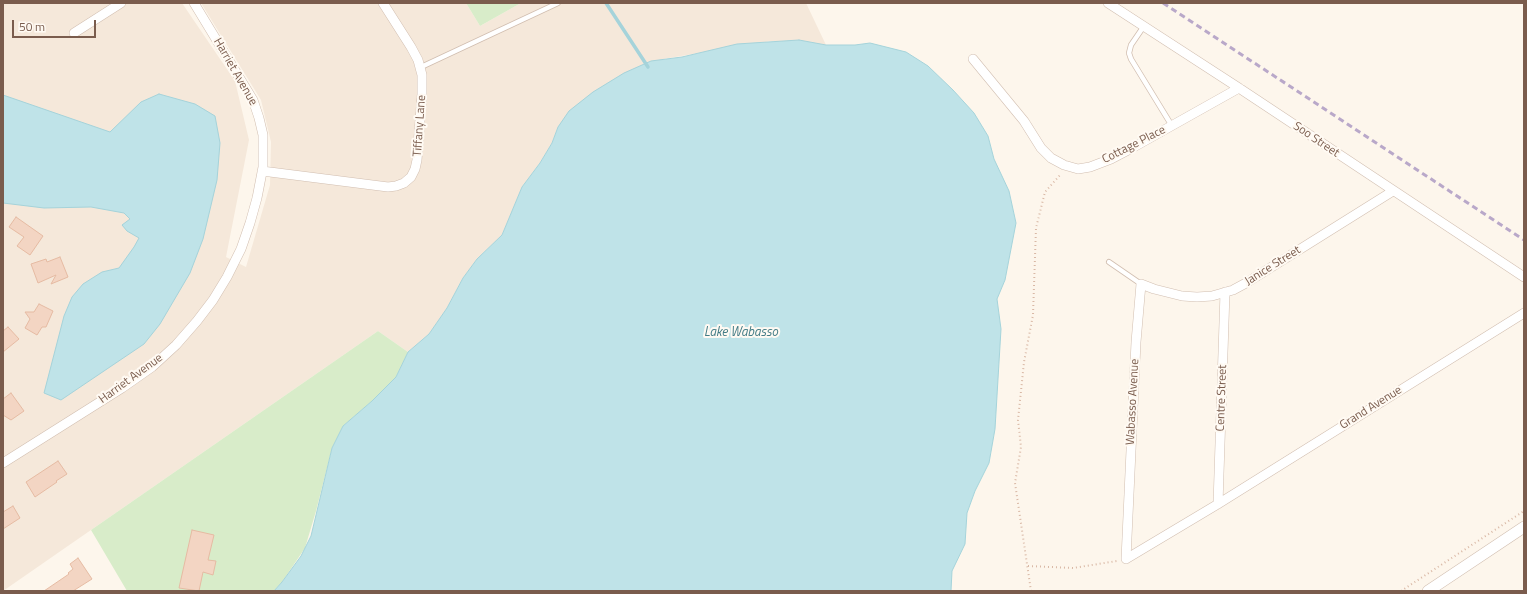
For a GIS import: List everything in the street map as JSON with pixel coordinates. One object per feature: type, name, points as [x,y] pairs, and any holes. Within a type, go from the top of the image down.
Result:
[{"type":"street","points":[[74,33],[121,3]]},
{"type":"street","name":"Harriet Avenue","points":[[3,463],[130,383],[152,367],[170,351],[193,326],[217,294],[241,248],[254,211],[262,172],[264,153],[259,118],[253,100],[194,3]]},
{"type":"street","name":"Tiffany Lane","points":[[262,172],[385,187],[396,186],[404,183],[411,176],[415,169],[417,160],[422,75],[411,47],[383,3]]},
{"type":"street","name":"Soo Street","points":[[1108,3],[1524,277]]},
{"type":"street","name":"Cottage Place","points":[[973,59],[1024,121],[1041,148],[1051,158],[1064,165],[1078,169],[1090,167],[1111,159],[1239,88]]},
{"type":"street","name":"Janice Street","points":[[1142,284],[1154,289],[1182,296],[1212,296],[1226,292],[1246,283],[1393,191]]},
{"type":"street","name":"Wabasso Avenue","points":[[1126,559],[1136,342],[1142,284]]},
{"type":"street","name":"Centre Street","points":[[1218,504],[1226,292]]},
{"type":"street","name":"Grand Avenue","points":[[1126,559],[1218,504],[1524,313]]},
{"type":"street","points":[[1428,591],[1524,527]]},
{"type":"lane","points":[[420,68],[558,3]]},
{"type":"lane","points":[[1144,26],[1131,45],[1129,53],[1131,59],[1172,126]]},
{"type":"lane","points":[[1109,262],[1142,284]]},
{"type":"path","points":[[1031,591],[1015,483],[1021,447],[1018,420],[1024,362],[1033,315],[1036,228],[1046,192],[1059,177],[1064,165]]},
{"type":"path","points":[[1400,591],[1524,511]]},
{"type":"path","points":[[1028,566],[1073,568],[1126,559]]},
{"type":"shaded area","points":[[3,3],[182,3],[235,81],[249,140],[226,257],[246,267],[270,185],[271,142],[261,100],[201,3],[466,3],[480,26],[521,3],[806,3],[826,45],[771,41],[663,59],[558,127],[552,143],[540,163],[522,187],[502,235],[477,259],[463,278],[447,308],[429,334],[408,352],[378,331],[3,591]]},
{"type":"green space","points":[[466,3],[521,3],[480,26]]},
{"type":"green space","points":[[378,331],[408,352],[396,377],[372,401],[343,426],[332,448],[305,548],[282,582],[274,591],[127,591],[91,530]]},
{"type":"water","name":"Lake Wabasso","points":[[799,40],[826,45],[855,45],[870,43],[906,52],[928,66],[974,113],[988,136],[994,159],[1009,191],[1016,223],[1005,280],[997,299],[1001,329],[995,429],[989,463],[975,491],[967,513],[965,544],[952,571],[951,591],[274,591],[301,556],[311,536],[332,448],[343,426],[372,401],[396,377],[408,352],[429,334],[447,308],[463,278],[477,259],[502,235],[522,187],[540,163],[552,143],[558,127],[569,111],[593,92],[624,73],[651,61],[682,57],[737,44]]},
{"type":"water","points":[[159,94],[195,104],[215,116],[220,143],[217,180],[203,239],[190,273],[160,324],[144,344],[61,400],[44,393],[64,316],[72,297],[83,284],[102,272],[119,268],[139,238],[127,231],[122,225],[130,219],[124,213],[91,207],[44,208],[3,203],[3,95],[110,132],[141,102]]},
{"type":"building","points":[[16,217],[43,236],[30,255],[17,246],[24,237],[9,227]]},
{"type":"building","points":[[60,257],[68,277],[51,284],[56,275],[38,283],[31,264],[46,259],[47,262]]},
{"type":"building","points":[[39,304],[53,311],[46,327],[42,327],[37,335],[25,328],[30,319],[25,312],[34,312]]},
{"type":"building","points":[[8,327],[19,339],[3,352],[3,331]]},
{"type":"building","points":[[11,393],[24,411],[11,420],[3,415],[3,399]]},
{"type":"building","points":[[58,461],[67,474],[35,497],[26,482]]},
{"type":"building","points":[[13,506],[20,518],[3,529],[3,512]]},
{"type":"building","points":[[192,530],[214,535],[208,560],[216,561],[213,575],[203,572],[199,591],[179,588]]},
{"type":"building","points":[[78,558],[92,579],[73,591],[44,591],[69,574],[68,573],[73,569],[70,564]]},
{"type":"waterway","points":[[606,3],[648,67]]},
{"type":"railway","points":[[1163,3],[1524,240]]}]
